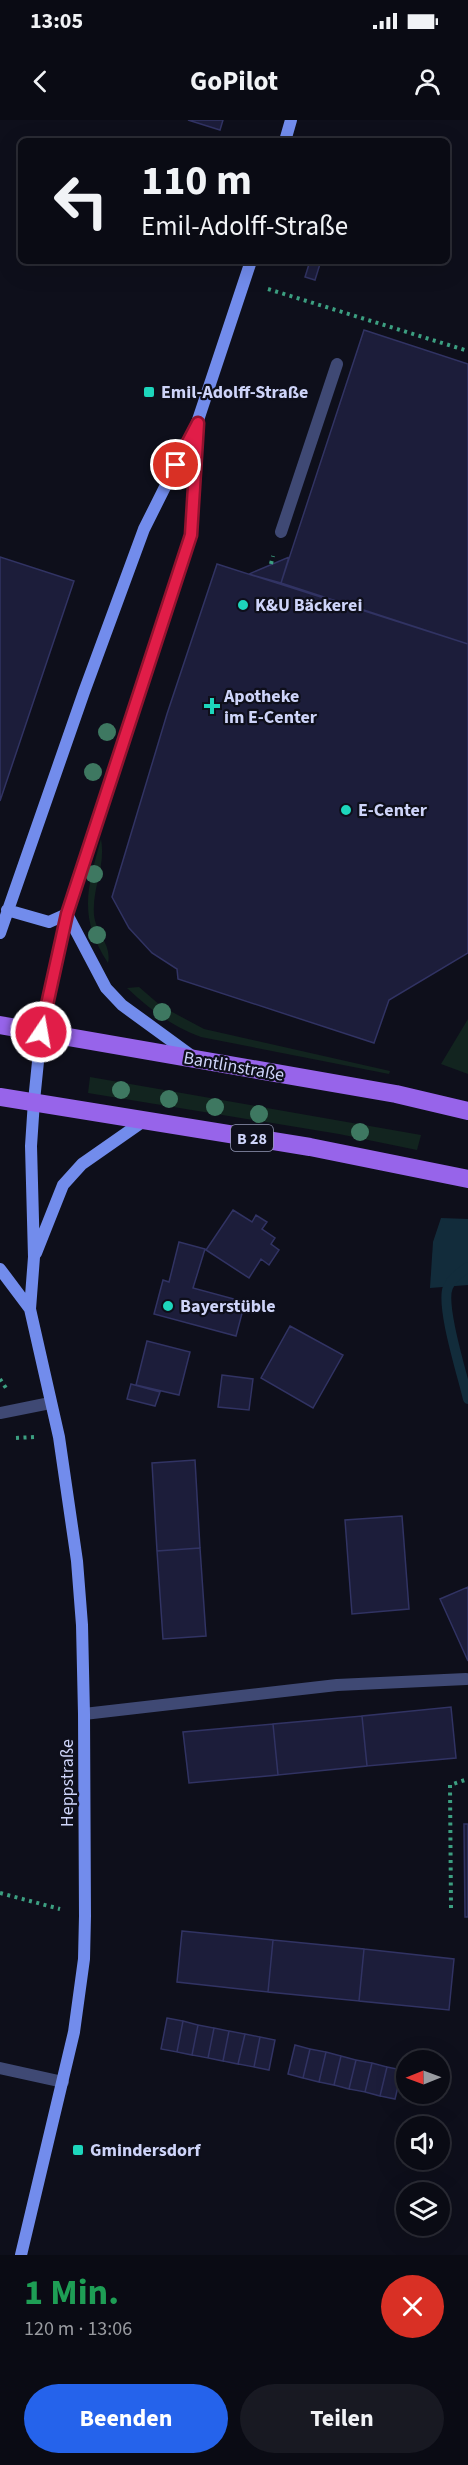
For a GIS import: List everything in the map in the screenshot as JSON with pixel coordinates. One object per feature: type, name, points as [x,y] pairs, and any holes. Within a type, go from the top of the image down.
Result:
[{"type":"main road","name":"Bantlinstraße","points":[[0,1025],[396,1094],[468,1111]]},
{"type":"main road","name":"B 28","points":[[0,1097],[402,1164],[468,1179]]},
{"type":"street","points":[[286,138],[291,120]]},
{"type":"street","points":[[0,933],[144,529],[198,423],[250,264]]},
{"type":"street","points":[[281,532],[337,364]]},
{"type":"street","points":[[41,1032],[67,914],[191,535],[198,423]]},
{"type":"street","points":[[7,910],[49,922],[67,914]]},
{"type":"street","points":[[67,914],[106,988],[122,1005],[197,1059]]},
{"type":"street","name":"Heppstraße","points":[[21,2255],[63,2082],[80,1995],[85,1916],[82,1625],[77,1561],[58,1437],[30,1309],[34,1257],[31,1146],[41,1032]]},
{"type":"street","points":[[34,1257],[63,1185],[82,1164],[145,1120]]},
{"type":"street","name":"Heppstraße","points":[[0,1269],[30,1309]]},
{"type":"street","points":[[0,1413],[50,1403]]},
{"type":"street","points":[[84,1714],[337,1685],[466,1679]]},
{"type":"street","points":[[0,2068],[63,2082]]},
{"type":"path","points":[[245,282],[468,351]]},
{"type":"path","points":[[12,1438],[58,1437]]},
{"type":"path","points":[[451,1908],[450,1785],[468,1779]]},
{"type":"path","points":[[0,1893],[85,1916]]},
{"type":"green space","points":[[101,839],[102,859],[95,895],[94,915],[108,950],[108,963],[92,931],[88,902],[92,873]]},
{"type":"green space","points":[[139,987],[161,1006],[204,1029],[390,1071],[389,1074],[201,1037],[162,1017],[127,988]]},
{"type":"green space","points":[[468,1019],[468,1074],[441,1064]]},
{"type":"green space","points":[[90,1077],[421,1135],[417,1150],[339,1134],[88,1093]]},
{"type":"water","points":[[441,1218],[468,1219],[468,1285],[430,1288],[433,1242]]},
{"type":"building","points":[[188,120],[223,120],[220,130]]},
{"type":"building","points":[[309,264],[320,264],[315,280],[305,277]]},
{"type":"building","points":[[364,330],[468,364],[468,644],[281,583]]},
{"type":"building","points":[[0,557],[74,581],[0,801]]},
{"type":"building","points":[[289,557],[281,583],[249,574]]},
{"type":"building","points":[[217,564],[468,644],[468,953],[389,1000],[374,1043],[178,979],[177,969],[152,953],[129,928],[112,897],[167,714]]},
{"type":"building","points":[[233,1210],[252,1222],[256,1215],[267,1222],[262,1229],[275,1238],[271,1244],[279,1250],[269,1265],[261,1259],[249,1278],[206,1250]]},
{"type":"building","points":[[179,1242],[205,1249],[193,1288],[245,1302],[236,1336],[154,1314],[163,1280],[169,1282]]},
{"type":"building","points":[[290,1326],[343,1355],[313,1408],[261,1378]]},
{"type":"building","points":[[147,1341],[190,1352],[179,1395],[136,1385]]},
{"type":"building","points":[[222,1375],[253,1379],[249,1410],[218,1407]]},
{"type":"building","points":[[131,1384],[160,1392],[155,1406],[127,1399]]},
{"type":"building","points":[[195,1460],[200,1548],[157,1551],[152,1463]]},
{"type":"building","points":[[402,1516],[409,1609],[352,1614],[345,1520]]},
{"type":"building","points":[[200,1548],[206,1636],[163,1639],[157,1551]]},
{"type":"building","points":[[468,1587],[468,1661],[440,1599]]},
{"type":"building","points":[[451,1707],[456,1758],[367,1766],[362,1716]]},
{"type":"building","points":[[362,1716],[367,1766],[278,1775],[273,1724]]},
{"type":"building","points":[[273,1724],[278,1775],[189,1783],[183,1732]]},
{"type":"building","points":[[464,1824],[468,1824],[468,1917],[465,1917]]},
{"type":"building","points":[[182,1931],[273,1940],[268,1992],[177,1982]]},
{"type":"building","points":[[273,1940],[364,1949],[359,2001],[268,1992]]},
{"type":"building","points":[[364,1949],[454,1959],[449,2010],[359,2001]]},
{"type":"building","points":[[167,2018],[183,2021],[177,2052],[161,2049]]},
{"type":"building","points":[[183,2021],[198,2025],[192,2055],[177,2052]]},
{"type":"building","points":[[198,2025],[214,2028],[208,2058],[192,2055]]},
{"type":"building","points":[[214,2028],[229,2031],[223,2061],[208,2058]]},
{"type":"building","points":[[229,2031],[245,2034],[238,2064],[223,2061]]},
{"type":"building","points":[[245,2034],[260,2037],[254,2067],[238,2064]]},
{"type":"building","points":[[260,2037],[275,2040],[269,2070],[254,2067]]},
{"type":"building","points":[[295,2045],[310,2049],[303,2078],[288,2074]]},
{"type":"building","points":[[310,2049],[326,2052],[319,2082],[303,2078]]},
{"type":"building","points":[[326,2052],[341,2056],[334,2085],[319,2082]]},
{"type":"building","points":[[341,2056],[356,2060],[349,2089],[334,2085]]},
{"type":"building","points":[[356,2060],[372,2063],[365,2092],[349,2089]]},
{"type":"building","points":[[372,2063],[387,2067],[380,2096],[365,2092]]},
{"type":"building","points":[[387,2067],[396,2069],[395,2099],[380,2096]]},
{"type":"waterway","points":[[468,1267],[452,1281],[446,1296],[449,1325],[468,1399]]},
{"type":"place","name":"Emil-Adolff-Straße","points":[[149,392]]},
{"type":"place","name":"K&U Bäckerei","points":[[243,605]]},
{"type":"place","name":"Apotheke im E-Center","points":[[212,706]]},
{"type":"place","name":"E-Center","points":[[346,810]]},
{"type":"place","name":"Bayerstüble","points":[[168,1306]]},
{"type":"place","name":"Gmindersdorf","points":[[78,2150]]},
{"type":"route","points":[[41,1032],[67,914],[191,535],[198,423],[176,465]]}]
